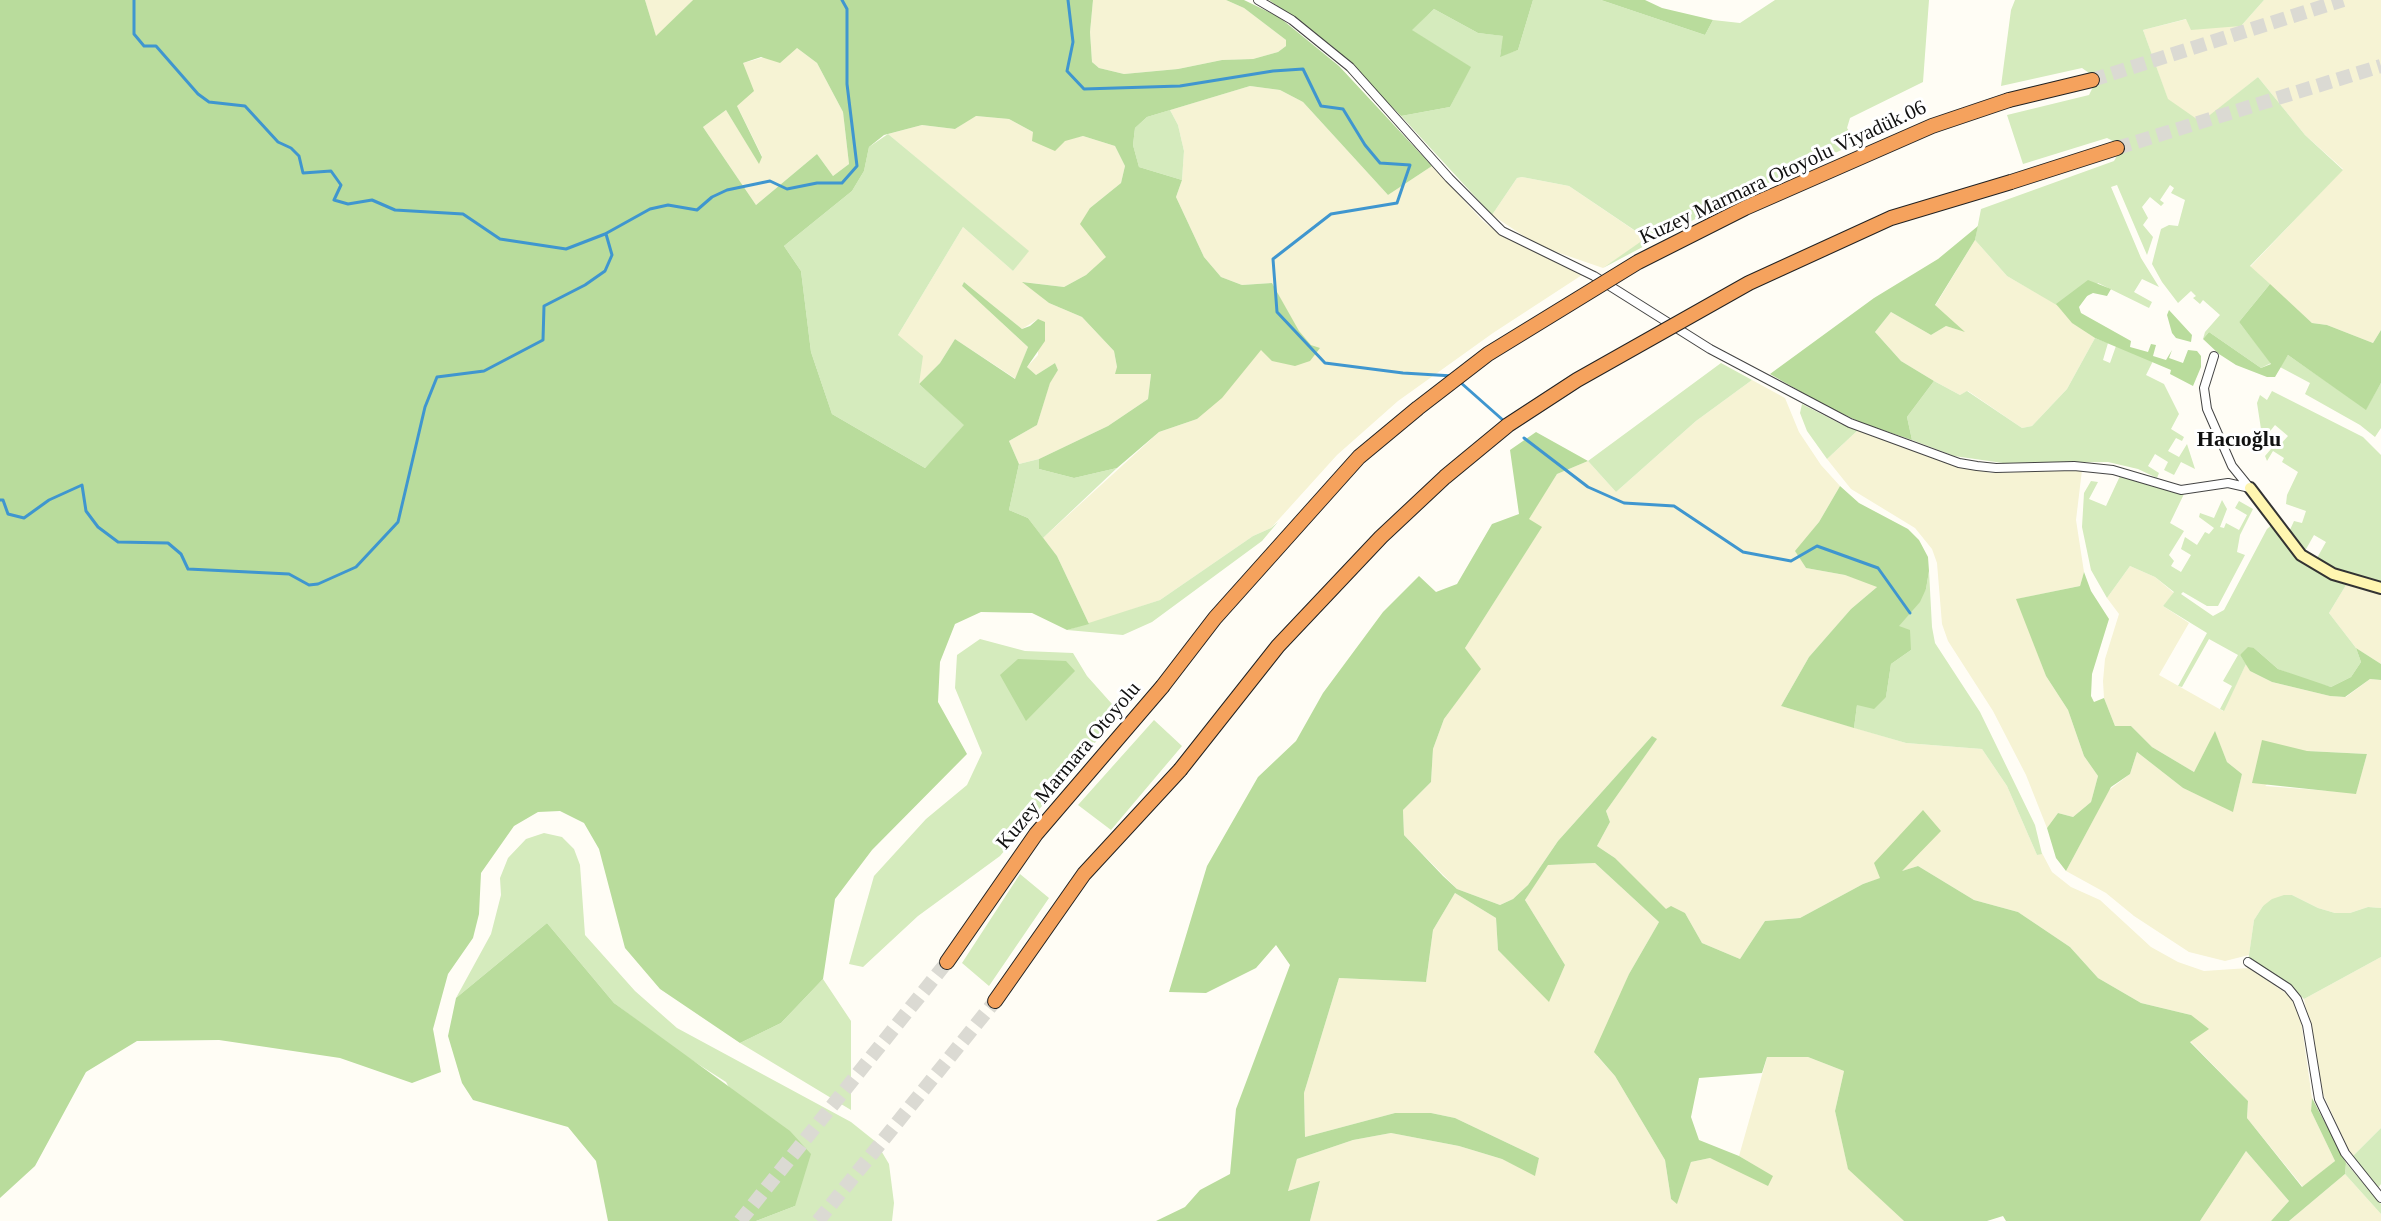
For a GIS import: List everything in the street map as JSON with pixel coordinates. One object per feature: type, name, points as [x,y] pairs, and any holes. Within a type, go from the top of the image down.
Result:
[{"type":"highway","name":"Kuzey Marmara Otoyolu Viyadük.06","points":[[1162,687],[1215,618],[1359,457],[1488,354],[1638,262],[1745,208],[1932,126],[2009,100],[2092,80]]},
{"type":"highway","points":[[995,1001],[1084,874],[1180,770],[1278,646],[1366,553],[1445,477],[1508,425],[1577,380],[1749,283],[1891,218],[2117,148]]},
{"type":"highway","name":"Kuzey Marmara Otoyolu","points":[[947,962],[1036,834],[1162,687]]},
{"type":"street","points":[[1258,0],[1292,20],[1350,68],[1449,178],[1502,231],[1594,276],[1710,350],[1850,423],[1959,463],[1996,468],[2074,465],[2113,470],[2181,490],[2228,483],[2250,488]]},
{"type":"street","points":[[2214,356],[2205,377],[2204,398],[2232,466],[2301,555],[2332,574],[2381,588]]},
{"type":"street","points":[[2248,962],[2288,988],[2297,999],[2307,1025],[2319,1099],[2345,1153],[2381,1198]]},
{"type":"shaded area","points":[[645,0],[693,0],[656,37]]},
{"type":"shaded area","points":[[1093,0],[1226,0],[1244,8],[1286,40],[1286,46],[1278,52],[1253,59],[1222,60],[1178,69],[1124,74],[1099,68],[1092,62],[1090,32]]},
{"type":"shaded area","points":[[2264,0],[2381,0],[2381,330],[2373,343],[2327,325],[2312,323],[2250,267],[2343,169],[2305,135],[2258,77],[2201,123],[2168,100],[2143,30],[2187,19],[2241,26]]},
{"type":"shaded area","points":[[797,48],[817,63],[843,112],[849,164],[833,176],[817,154],[756,205],[703,127],[726,110],[759,163],[762,156],[737,106],[743,63]]},
{"type":"shaded area","points":[[1250,86],[1280,90],[1303,102],[1388,195],[1432,166],[1483,221],[1502,236],[1582,275],[1493,333],[1398,401],[1337,455],[1271,528],[1253,536],[1160,600],[1089,624],[1057,556],[1043,538],[1159,432],[1197,419],[1261,349],[1320,349],[1311,345],[1298,331],[1272,283],[1242,285],[1221,277],[1204,257],[1176,197],[1182,180],[1184,151],[1178,125],[1170,110]]},
{"type":"shaded area","points":[[975,116],[1009,119],[1033,132],[1065,140],[1083,136],[1115,146],[1125,166],[1121,183],[1090,208],[1107,257],[1086,275],[1064,287],[1023,282],[1049,303],[1082,317],[1114,351],[1117,367],[1151,374],[1148,399],[1108,426],[1039,459],[1019,464],[1009,441],[1037,425],[1050,382],[1058,370],[1055,363],[1036,375],[1027,367],[1038,355],[1038,319],[1022,329],[964,282],[962,286],[1028,347],[1016,379],[955,339],[940,363],[919,384],[898,335],[963,227],[1013,271],[1028,251],[888,134],[922,125],[955,129]]},
{"type":"shaded area","points":[[1517,178],[1569,186],[1647,239],[1603,268],[1539,246],[1492,215]]},
{"type":"shaded area","points":[[1975,240],[2007,276],[2056,304],[2073,323],[2095,338],[2067,389],[2032,426],[2022,428],[1968,391],[1960,395],[1934,381],[1901,361],[1875,332],[1891,312],[1931,335],[1946,326],[1963,331],[1935,306]]},
{"type":"shaded area","points":[[1752,380],[1785,398],[1799,432],[1821,465],[1840,486],[1819,522],[1796,552],[1806,568],[1845,575],[1878,586],[1851,609],[1809,657],[1781,706],[1906,743],[1982,749],[2007,786],[2037,855],[2042,853],[2052,872],[2071,887],[2100,900],[2151,947],[2178,962],[2204,971],[2249,968],[2287,994],[2296,1006],[2301,1021],[2312,1098],[2311,1111],[2335,1161],[2303,1187],[2247,1118],[2248,1101],[2190,1041],[2191,1015],[2141,1003],[2098,978],[2070,947],[2018,912],[1974,900],[1918,866],[1863,884],[1800,918],[1765,921],[1740,959],[1702,943],[1685,913],[1666,910],[1615,858],[1597,846],[1610,822],[1606,811],[1656,740],[1652,736],[1558,841],[1528,885],[1513,899],[1500,905],[1457,889],[1404,835],[1403,810],[1431,782],[1433,749],[1444,719],[1480,669],[1465,648],[1541,528],[1528,519],[1557,474],[1588,461],[1616,492],[1696,421]]},
{"type":"shaded area","points":[[1858,430],[1956,466],[1991,473],[2082,470],[2076,520],[2084,572],[2080,586],[2017,599],[2046,676],[2068,710],[2084,756],[2098,776],[2091,802],[2073,817],[2058,813],[2047,828],[2026,775],[1993,711],[1948,641],[1942,624],[1937,563],[1932,549],[1915,528],[1851,489],[1827,459]]},
{"type":"shaded area","points":[[2130,566],[2155,577],[2174,593],[2163,606],[2189,623],[2159,675],[2223,711],[2246,664],[2250,671],[2272,682],[2330,696],[2346,697],[2370,679],[2381,680],[2381,908],[2368,907],[2350,913],[2335,913],[2318,908],[2292,895],[2263,906],[2254,920],[2249,955],[2225,961],[2189,952],[2134,916],[2106,893],[2066,871],[2109,790],[2130,774],[2137,752],[2183,788],[2233,811],[2242,774],[2227,762],[2215,732],[2194,772],[2152,747],[2131,726],[2115,726],[2104,698],[2103,681],[2105,659],[2119,614],[2107,598]],"holes":[[[2307,751],[2367,754],[2356,793],[2265,786]]]},
{"type":"shaded area","points":[[2346,585],[2381,593],[2381,664],[2356,648],[2329,613]]},
{"type":"shaded area","points":[[1595,863],[1659,922],[1629,974],[1597,1056],[1615,1076],[1665,1160],[1671,1199],[1677,1203],[1691,1162],[1710,1158],[1772,1176],[1739,1156],[1768,1054],[1808,1057],[1844,1071],[1835,1111],[1848,1168],[1904,1221],[1310,1221],[1320,1182],[1287,1191],[1297,1159],[1353,1140],[1391,1133],[1459,1146],[1502,1159],[1535,1175],[1539,1158],[1455,1118],[1431,1113],[1395,1113],[1305,1137],[1304,1093],[1339,978],[1426,982],[1433,930],[1455,893],[1496,918],[1498,950],[1549,1001],[1565,965],[1525,900],[1547,865]]},
{"type":"shaded area","points":[[2381,957],[2381,1128],[2352,1157],[2323,1094],[2304,999]]},
{"type":"shaded area","points":[[2246,1151],[2289,1201],[2271,1221],[2200,1221]]},
{"type":"shaded area","points":[[2345,1174],[2381,1214],[2381,1221],[2289,1221]]},
{"type":"green space","points":[[0,0],[645,0],[656,36],[693,0],[1093,0],[1090,32],[1092,62],[1099,68],[1124,74],[1178,69],[1222,60],[1253,59],[1278,52],[1286,46],[1286,40],[1244,8],[1226,0],[1244,0],[1279,17],[1339,66],[1432,166],[1388,195],[1303,102],[1280,90],[1250,86],[1147,117],[1135,128],[1133,145],[1139,167],[1182,180],[1176,197],[1204,257],[1221,277],[1242,285],[1272,283],[1299,331],[1311,345],[1320,348],[1310,361],[1295,366],[1272,361],[1261,350],[1222,398],[1197,419],[1159,432],[1117,468],[1074,478],[1039,469],[1039,459],[1108,426],[1148,399],[1151,374],[1115,374],[1117,367],[1114,351],[1082,317],[1049,303],[1022,282],[1064,287],[1086,275],[1106,257],[1080,224],[1090,208],[1121,183],[1125,166],[1115,146],[1083,136],[1065,141],[1055,151],[1032,141],[1033,132],[1009,119],[976,116],[955,129],[922,125],[884,135],[869,147],[864,171],[852,191],[784,246],[801,271],[811,352],[832,414],[925,468],[964,425],[919,384],[940,363],[955,339],[1015,379],[1028,347],[962,286],[964,282],[1022,329],[1038,319],[1045,322],[1045,341],[1027,367],[1036,375],[1055,363],[1058,370],[1050,383],[1037,425],[1009,441],[1019,464],[1009,510],[1028,518],[1057,556],[1089,624],[1067,630],[1032,613],[981,612],[955,624],[940,662],[938,702],[967,754],[872,850],[835,899],[823,979],[781,1023],[740,1043],[660,989],[625,948],[599,849],[584,823],[560,811],[538,812],[514,826],[481,873],[479,914],[473,938],[448,974],[433,1029],[441,1072],[412,1083],[340,1058],[219,1040],[137,1041],[86,1072],[35,1166],[0,1198]],"holes":[[[797,48],[817,63],[843,112],[849,164],[833,176],[817,154],[756,205],[703,127],[726,110],[759,164],[762,157],[737,106],[754,91],[743,63],[761,57],[780,63]]]},
{"type":"green space","points":[[1269,0],[1533,0],[1518,50],[1500,57],[1503,36],[1478,33],[1434,9],[1412,30],[1471,67],[1450,107],[1401,116],[1332,46]]},
{"type":"green space","points":[[1533,0],[1601,0],[1705,35],[1713,20],[1740,23],[1775,0],[1929,0],[1923,82],[1850,118],[1847,128],[1857,143],[1733,199],[1603,268],[1646,238],[1569,186],[1522,177],[1517,178],[1492,215],[1401,116],[1450,107],[1470,67],[1411,30],[1434,9],[1478,33],[1504,36],[1500,56],[1518,50]]},
{"type":"green space","points":[[1601,0],[1645,0],[1662,8],[1713,20],[1705,35]]},
{"type":"green space","points":[[2015,0],[2264,0],[2241,26],[2191,30],[2186,19],[2143,30],[2168,99],[2201,122],[2258,77],[2305,135],[2343,170],[2250,266],[2270,284],[2239,322],[2271,363],[2261,368],[2209,332],[2203,339],[2205,332],[2220,315],[2203,300],[2200,304],[2193,298],[2196,296],[2191,291],[2178,303],[2162,282],[2152,264],[2161,229],[2169,225],[2178,226],[2185,200],[2171,193],[2174,188],[2170,185],[2160,200],[2164,203],[2161,206],[2150,197],[2142,207],[2148,218],[2143,225],[2153,237],[2147,255],[2117,185],[2111,187],[2141,258],[2159,287],[2142,279],[2134,292],[2152,302],[2149,308],[2098,283],[2072,314],[2007,276],[1975,240],[1981,209],[2114,161],[2118,154],[2113,141],[2107,138],[2023,164],[2007,115],[2089,95],[2093,87],[2089,73],[2082,68],[2001,86],[2011,10]]},
{"type":"green space","points":[[1170,110],[1178,125],[1184,151],[1182,180],[1139,167],[1133,145],[1135,128],[1147,117]]},
{"type":"green space","points":[[888,134],[1029,251],[1013,271],[963,227],[898,335],[923,356],[919,384],[965,425],[925,468],[832,414],[811,352],[801,271],[784,246],[852,191],[864,171],[869,147]]},
{"type":"green space","points":[[1978,226],[1975,240],[1935,305],[1965,332],[1946,326],[1931,335],[1891,312],[1875,332],[1901,361],[1934,381],[1907,417],[1912,440],[1862,423],[1822,404],[1770,374],[1874,298],[1938,259]]},
{"type":"green space","points":[[2088,280],[2111,289],[2107,296],[2093,293],[2087,296],[2079,307],[2081,313],[2131,341],[2130,347],[2148,352],[2151,344],[2156,345],[2153,356],[2166,360],[2172,350],[2169,358],[2183,363],[2188,350],[2197,351],[2201,356],[2201,367],[2193,386],[2170,374],[2171,370],[2095,338],[2072,323],[2056,304]]},
{"type":"green space","points":[[2270,284],[2312,323],[2327,325],[2373,343],[2381,330],[2381,383],[2366,410],[2288,355],[2275,377],[2267,377],[2236,365],[2219,354],[2203,339],[2209,332],[2261,368],[2271,364],[2239,322]]},
{"type":"green space","points":[[2169,310],[2192,335],[2191,342],[2176,338],[2172,333],[2167,315]]},
{"type":"green space","points":[[2095,338],[2108,343],[2103,360],[2110,363],[2116,346],[2153,361],[2146,375],[2164,384],[2179,414],[2171,429],[2184,437],[2182,441],[2176,438],[2168,451],[2179,457],[2187,444],[2195,469],[2181,462],[2174,475],[2164,470],[2168,462],[2155,454],[2148,466],[2159,473],[2157,478],[2138,469],[2108,462],[2003,463],[1954,456],[1912,440],[1907,417],[1934,381],[1960,395],[1967,391],[2022,428],[2032,426],[2067,389]]},
{"type":"green space","points":[[2288,355],[2366,409],[2381,383],[2381,428],[2375,437],[2360,425],[2305,394],[2310,383],[2280,367]]},
{"type":"green space","points":[[1721,363],[1752,380],[1696,421],[1616,492],[1588,461]]},
{"type":"green space","points":[[2272,391],[2363,437],[2381,455],[2381,584],[2334,570],[2317,558],[2326,542],[2314,535],[2305,551],[2289,532],[2294,521],[2302,523],[2306,511],[2286,504],[2287,495],[2298,472],[2282,462],[2284,458],[2273,451],[2267,461],[2265,456],[2271,449],[2265,443],[2268,439],[2278,447],[2288,436],[2275,425],[2267,435],[2261,429],[2257,403],[2260,395],[2267,400]]},
{"type":"green space","points":[[1802,404],[1858,430],[1827,459],[1807,431],[1800,413]]},
{"type":"green space","points":[[1536,432],[1588,461],[1557,474],[1529,519],[1542,527],[1465,648],[1481,669],[1444,719],[1433,749],[1431,782],[1403,810],[1404,835],[1457,889],[1500,905],[1513,899],[1528,885],[1558,841],[1652,736],[1657,739],[1606,811],[1610,822],[1597,846],[1615,858],[1666,909],[1671,906],[1685,913],[1702,943],[1740,959],[1765,921],[1800,918],[1863,884],[1880,878],[1874,863],[1923,810],[1941,831],[1902,871],[1918,866],[1974,900],[2018,912],[2070,947],[2098,978],[2141,1003],[2191,1015],[2209,1029],[2190,1042],[2248,1101],[2247,1118],[2302,1187],[2335,1161],[2311,1111],[2312,1098],[2346,1163],[2345,1174],[2289,1221],[2271,1221],[2289,1201],[2246,1151],[2200,1221],[2006,1221],[2003,1216],[1987,1221],[1904,1221],[1848,1169],[1835,1111],[1844,1071],[1808,1057],[1767,1057],[1762,1073],[1699,1078],[1691,1117],[1699,1140],[1739,1156],[1773,1176],[1768,1186],[1710,1158],[1691,1162],[1677,1204],[1671,1199],[1665,1160],[1615,1076],[1594,1052],[1629,974],[1659,922],[1595,863],[1548,865],[1525,900],[1565,965],[1549,1002],[1498,950],[1496,918],[1455,893],[1433,930],[1426,982],[1339,978],[1304,1093],[1305,1137],[1395,1113],[1431,1113],[1455,1118],[1539,1158],[1535,1176],[1502,1159],[1459,1146],[1391,1133],[1353,1140],[1297,1159],[1288,1191],[1320,1181],[1310,1221],[1156,1221],[1185,1207],[1200,1190],[1230,1174],[1236,1109],[1290,965],[1276,945],[1256,968],[1206,993],[1169,992],[1207,866],[1258,777],[1296,741],[1323,693],[1383,612],[1419,576],[1436,592],[1457,584],[1492,524],[1519,514],[1510,450]]},
{"type":"green space","points":[[1039,459],[1039,469],[1074,478],[1117,468],[1043,538],[1028,518],[1009,510],[1019,464]]},
{"type":"green space","points":[[2120,476],[2184,494],[2170,523],[2184,531],[2169,555],[2174,561],[2171,566],[2181,572],[2191,555],[2181,549],[2185,537],[2197,545],[2205,532],[2209,534],[2214,528],[2199,517],[2200,513],[2214,518],[2222,500],[2227,509],[2220,527],[2224,528],[2226,523],[2239,530],[2247,515],[2235,508],[2239,501],[2253,509],[2240,535],[2237,552],[2245,555],[2218,606],[2207,606],[2183,592],[2181,594],[2213,616],[2224,610],[2267,529],[2274,523],[2290,550],[2303,564],[2346,585],[2329,613],[2356,648],[2361,662],[2351,677],[2331,687],[2309,681],[2278,669],[2254,648],[2240,655],[2246,664],[2224,711],[2220,709],[2232,686],[2223,681],[2238,655],[2209,639],[2182,687],[2178,686],[2207,633],[2163,606],[2174,592],[2155,577],[2130,566],[2107,598],[2091,570],[2082,527],[2084,493],[2091,481],[2098,482],[2089,499],[2106,506]]},
{"type":"green space","points":[[1840,486],[1859,503],[1908,529],[1919,540],[1928,557],[1929,571],[1926,589],[1920,602],[1899,626],[1910,630],[1911,650],[1891,664],[1886,697],[1874,709],[1857,705],[1854,728],[1781,706],[1809,657],[1851,609],[1877,587],[1845,575],[1806,568],[1795,551],[1819,522]]},
{"type":"green space","points":[[1278,522],[1262,541],[1152,622],[1123,635],[1067,630],[1160,600],[1253,536],[1271,528]]},
{"type":"green space","points":[[1929,571],[1935,643],[1980,712],[2035,825],[2042,854],[2037,855],[2007,786],[1982,749],[1906,743],[1854,728],[1857,705],[1886,697],[1891,664],[1911,650],[1898,626],[1926,589]]},
{"type":"green space","points":[[2084,572],[2091,591],[2109,619],[2092,674],[2091,696],[2094,702],[2104,698],[2115,726],[2131,726],[2152,747],[2194,772],[2215,731],[2227,762],[2242,774],[2233,812],[2183,788],[2137,752],[2130,774],[2111,787],[2066,871],[2056,858],[2047,828],[2058,813],[2073,817],[2091,802],[2098,776],[2084,756],[2068,710],[2046,676],[2016,599],[2080,586]]},
{"type":"green space","points":[[980,639],[1025,651],[1073,653],[1087,676],[1120,713],[1000,856],[918,916],[863,967],[849,964],[874,876],[926,819],[967,785],[982,753],[955,688],[957,655]]},
{"type":"green space","points":[[2248,647],[2254,648],[2278,669],[2331,687],[2351,677],[2361,662],[2356,648],[2381,664],[2381,680],[2370,679],[2345,697],[2330,696],[2272,682],[2250,671],[2240,655]]},
{"type":"green space","points":[[1018,659],[1066,661],[1075,671],[1026,721],[1000,675]]},
{"type":"green space","points":[[1154,720],[1182,746],[1111,830],[1078,805]]},
{"type":"green space","points":[[2262,740],[2307,751],[2367,754],[2356,794],[2252,783]]},
{"type":"green space","points":[[544,833],[562,837],[574,849],[580,865],[585,935],[635,991],[677,1028],[851,1122],[876,1142],[889,1164],[894,1203],[892,1221],[756,1221],[795,1206],[726,1082],[676,1050],[614,1003],[547,923],[456,998],[491,934],[501,895],[500,878],[508,858],[526,839]]},
{"type":"green space","points":[[1020,874],[1049,898],[989,986],[962,963]]},
{"type":"green space","points":[[2292,895],[2318,908],[2335,913],[2350,913],[2368,907],[2381,908],[2381,957],[2304,999],[2290,985],[2259,964],[2248,962],[2254,920],[2263,906],[2272,899]]},
{"type":"green space","points":[[547,923],[614,1003],[790,1131],[811,1154],[795,1206],[756,1221],[608,1221],[596,1161],[568,1127],[473,1100],[462,1083],[448,1036],[456,998]]},
{"type":"green space","points":[[823,979],[851,1021],[851,1110],[740,1043],[781,1023]]},
{"type":"green space","points":[[2381,1128],[2381,1184],[2378,1188],[2352,1157]]},
{"type":"green space","points":[[2346,1163],[2381,1204],[2381,1214],[2345,1174]]},
{"type":"waterway","points":[[134,0],[134,34],[144,46],[156,46],[198,94],[209,102],[245,106],[278,142],[291,148],[299,156],[303,173],[331,171],[341,185],[334,200],[348,204],[372,200],[395,210],[463,214],[500,239],[566,249],[605,234],[650,209],[668,205],[697,210],[712,197],[727,190],[770,181],[787,189],[817,183],[842,183],[857,166],[847,84],[847,9],[842,0]]},
{"type":"waterway","points":[[1068,0],[1073,42],[1067,71],[1084,89],[1180,86],[1273,71],[1303,69],[1321,106],[1343,109],[1365,145],[1380,163],[1410,165],[1397,203],[1331,214],[1273,259],[1277,312],[1325,363],[1403,373],[1453,376]]},
{"type":"waterway","points":[[0,500],[3,500],[8,514],[24,518],[49,500],[82,485],[86,511],[98,527],[118,542],[168,543],[181,554],[188,569],[289,574],[309,585],[318,584],[356,567],[398,522],[425,407],[437,377],[484,371],[543,340],[544,306],[585,285],[605,271],[612,255],[606,234]]},
{"type":"waterway","points":[[1460,382],[1504,421]]},
{"type":"waterway","points":[[1524,438],[1588,487],[1624,503],[1674,506],[1743,552],[1791,561],[1817,546],[1878,568],[1910,613]]},
{"type":"tunnel","points":[[2092,80],[2343,0]]},
{"type":"tunnel","points":[[2117,148],[2381,66]]},
{"type":"tunnel","points":[[740,1221],[947,962]]},
{"type":"tunnel","points":[[818,1221],[995,1001]]},
{"type":"district","name":"Hacıoğlu","points":[[2239,440]]}]
